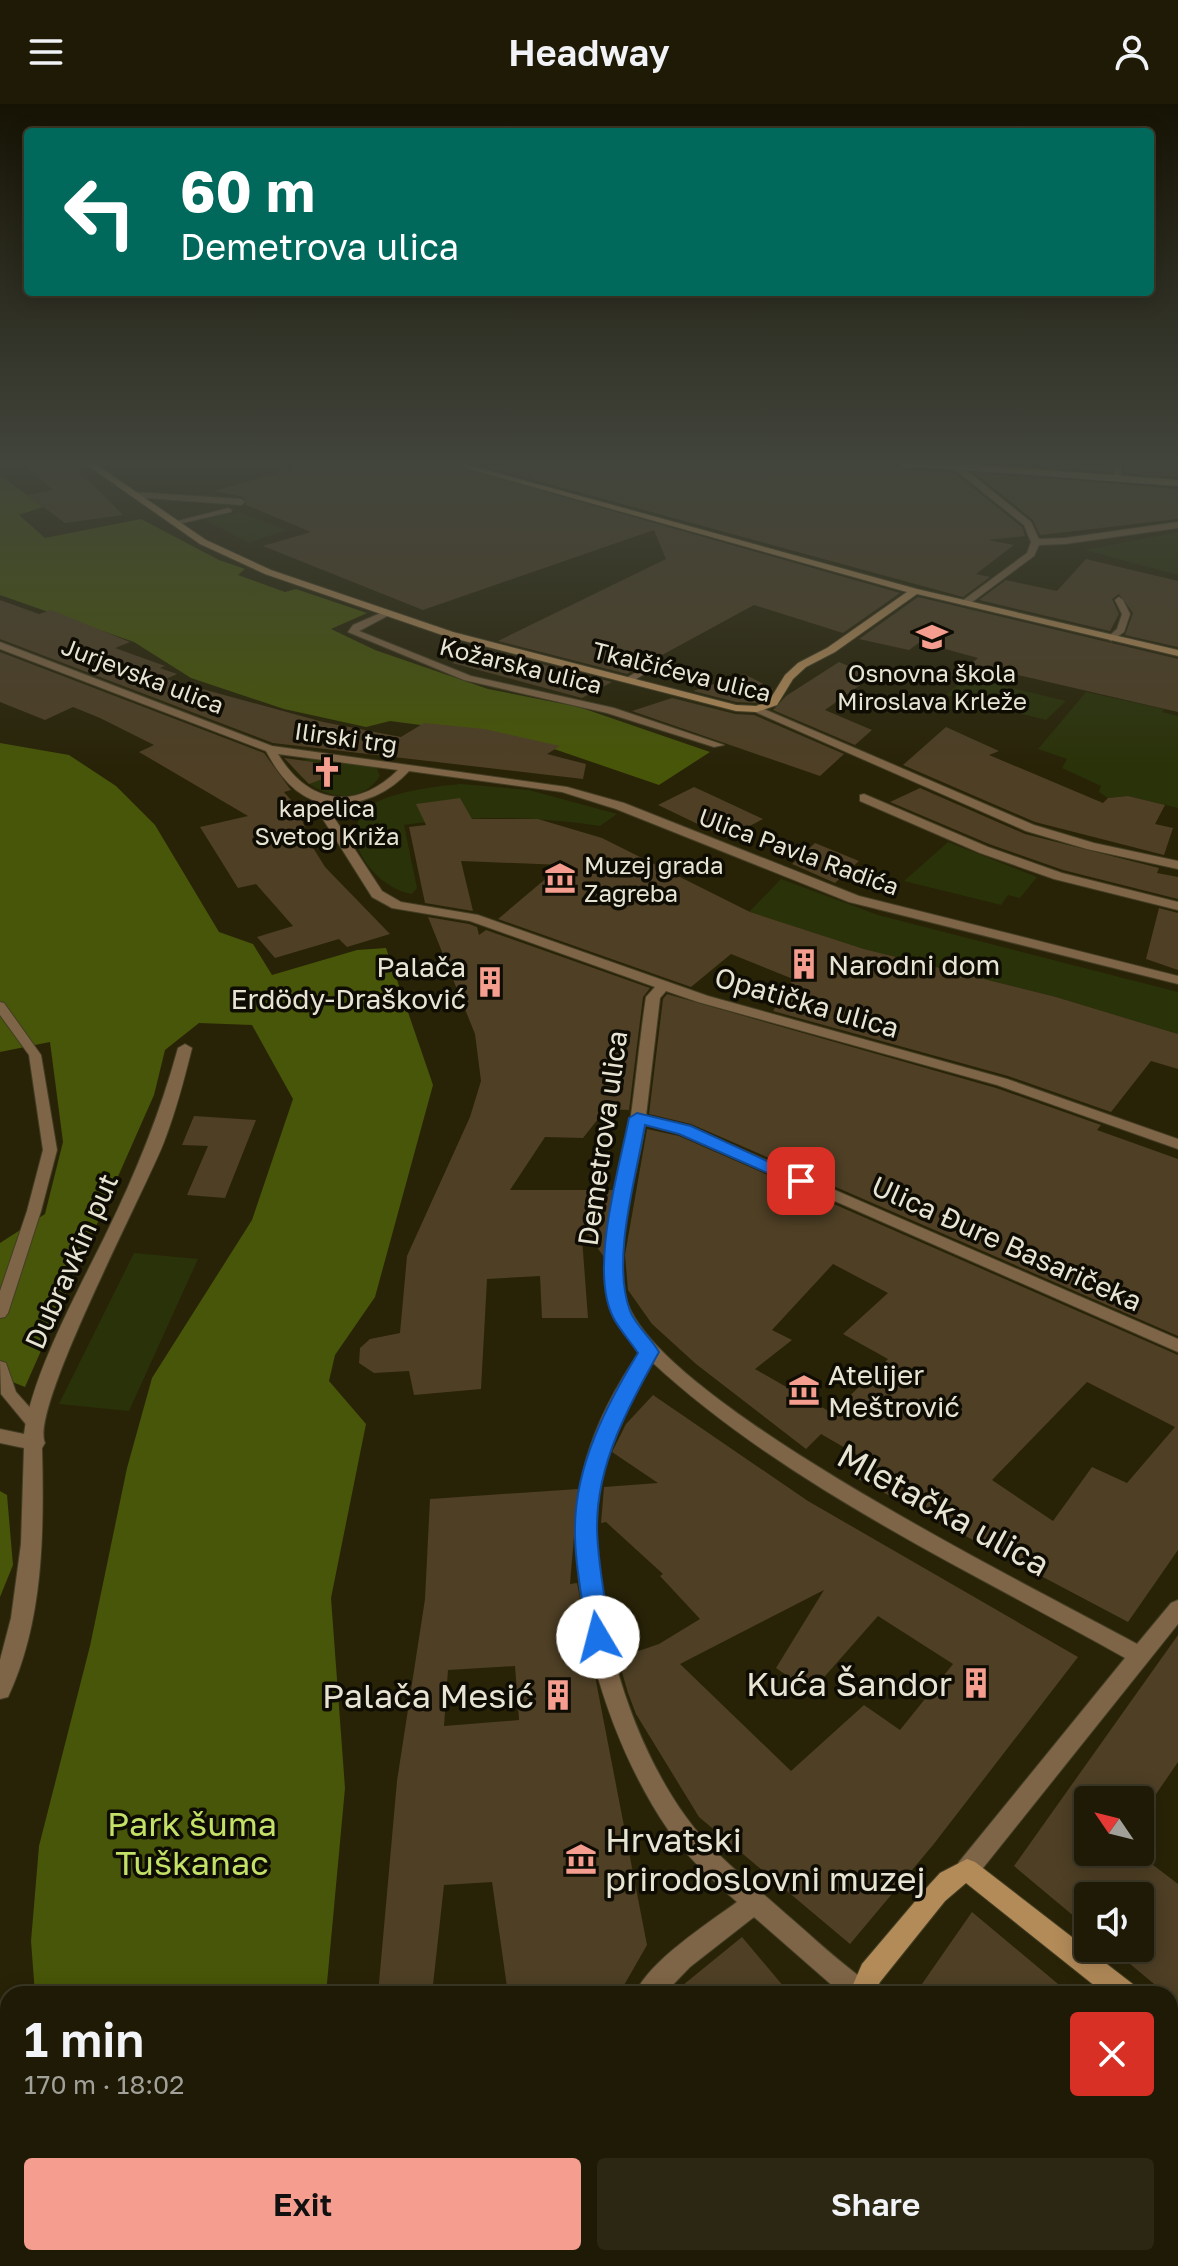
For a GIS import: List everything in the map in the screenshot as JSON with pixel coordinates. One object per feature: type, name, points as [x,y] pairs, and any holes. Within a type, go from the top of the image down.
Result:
[{"type":"street","name":"Tkalčićeva ulica","points":[[255,566],[386,614],[722,706],[757,709],[1030,828],[1091,846],[1178,865]]},
{"type":"street","points":[[821,566],[1178,653]]},
{"type":"street","points":[[965,603],[1015,566]]},
{"type":"street","points":[[757,709],[778,699],[789,677],[802,665],[831,650],[915,591]]},
{"type":"street","name":"Kožarska ulica","points":[[386,614],[353,632],[468,678],[610,710],[718,745]]},
{"type":"street","name":"Jurjevska ulica","points":[[0,645],[270,749]]},
{"type":"street","name":"Ilirski trg","points":[[270,749],[406,768]]},
{"type":"street","name":"Ilirski trg","points":[[270,749],[309,795],[327,803],[344,803],[372,793],[393,782],[406,768]]},
{"type":"street","name":"Ulica Pavla Radića","points":[[406,768],[583,794],[854,899],[1178,980]]},
{"type":"street","points":[[864,798],[984,850],[1058,876],[1178,906]]},
{"type":"street","name":"Opatička ulica","points":[[327,803],[327,816],[377,894],[397,905],[483,921],[664,985],[807,1030],[1002,1082],[1178,1144]]},
{"type":"street","name":"Demetrova ulica","points":[[649,1352],[621,1315],[615,1285],[616,1241],[653,997],[664,985]]},
{"type":"street","name":"Dubravkin put","points":[[0,1690],[23,1617],[31,1567],[35,1434],[56,1360],[175,1096],[185,1048]]},
{"type":"street","name":"Ulica Đure Basaričeka","points":[[637,1118],[685,1130],[1178,1346]]},
{"type":"street","points":[[649,1352],[623,1394],[592,1475],[586,1526],[598,1637],[616,1702],[655,1788],[677,1825],[755,1902],[853,1986]]},
{"type":"street","name":"Mletačka ulica","points":[[649,1352],[683,1381],[832,1485],[1138,1655]]},
{"type":"street","points":[[0,1436],[35,1434]]},
{"type":"street","points":[[864,1986],[871,1973],[937,1893],[948,1881],[967,1870],[1138,1655],[1178,1610]]},
{"type":"street","points":[[967,1870],[1115,1986]]},
{"type":"street","points":[[655,1986],[681,1959],[755,1902]]},
{"type":"lane","points":[[1111,638],[1121,630],[1126,614],[1119,600]]},
{"type":"lane","points":[[628,680],[655,664]]},
{"type":"lane","points":[[0,1006],[35,1055],[50,1150],[34,1211],[0,1313]]},
{"type":"lane","points":[[0,1367],[9,1394],[35,1434]]},
{"type":"green space","points":[[0,566],[236,566],[245,569],[238,575],[285,592],[296,589],[367,613],[331,629],[375,650],[488,689],[579,707],[710,752],[659,785],[522,738],[390,721],[366,727],[284,709],[191,678],[134,642],[0,595]]},
{"type":"green space","points":[[1144,566],[1178,566],[1178,575]]},
{"type":"green space","points":[[967,677],[1066,701],[1046,720],[946,695]]},
{"type":"green space","points":[[1086,692],[1164,709],[1162,712],[1178,716],[1178,808],[1128,796],[1108,798],[1099,792],[1101,786],[1062,768],[1067,759],[1038,749]]},
{"type":"green space","name":"Park šuma Tuškanac","points":[[0,743],[69,755],[116,786],[155,825],[219,932],[253,944],[272,975],[357,950],[386,948],[433,1085],[375,1297],[335,1355],[329,1381],[366,1424],[331,1598],[345,1788],[327,1986],[34,1986],[31,1941],[39,1846],[90,1646],[127,1468],[152,1378],[252,1220],[293,1099],[252,1025],[199,1023],[165,1050],[154,1095],[25,1387],[0,1377],[0,1243],[45,1214],[63,1142],[50,1042],[0,1052]]},
{"type":"green space","points":[[311,758],[369,765],[377,768],[380,776],[359,793],[334,795],[310,784],[291,765]]},
{"type":"green space","points":[[461,784],[529,790],[617,814],[600,826],[502,818],[404,825],[417,888],[412,894],[398,890],[373,872],[358,846],[356,832],[359,819],[369,807],[400,794]]},
{"type":"green space","points":[[948,842],[1037,877],[1020,898],[1008,895],[1001,905],[904,881]]},
{"type":"green space","points":[[781,879],[878,915],[1178,992],[1178,1034],[1056,997],[864,949],[749,912]]},
{"type":"green space","points":[[134,1253],[198,1259],[129,1411],[59,1404]]},
{"type":"green space","points":[[0,1491],[7,1495],[13,1565],[0,1597]]},
{"type":"building","points":[[313,566],[550,566],[423,610]]},
{"type":"building","points":[[652,566],[805,566],[900,593],[843,633],[754,605],[627,674],[498,641]]},
{"type":"building","points":[[849,566],[987,566],[976,574],[990,577],[963,597]]},
{"type":"building","points":[[1080,566],[1115,566],[1178,581],[1178,647],[1125,635],[1133,613],[1119,594],[1112,599],[1119,614],[1110,631],[979,600],[1006,580],[1057,591]]},
{"type":"building","points":[[918,597],[1178,659],[1178,712],[971,664],[978,658],[920,642],[909,650],[859,639]]},
{"type":"building","points":[[0,600],[39,614],[51,610],[130,642],[115,648],[165,666],[160,668],[177,674],[166,679],[323,722],[401,737],[424,723],[484,729],[560,746],[547,754],[586,764],[583,779],[273,743],[0,639]]},
{"type":"building","points":[[482,649],[612,682],[582,698],[452,663]]},
{"type":"building","points":[[0,652],[264,753],[291,790],[284,792],[296,806],[307,832],[304,833],[325,867],[390,934],[347,947],[339,939],[275,958],[257,937],[293,926],[256,884],[238,888],[200,827],[248,816],[139,752],[154,745],[100,718],[73,707],[45,720],[0,702]]},
{"type":"building","points":[[839,662],[873,676],[825,710],[872,730],[855,745],[773,710],[786,696]]},
{"type":"building","points":[[744,674],[773,689],[767,699],[756,703],[736,702],[693,691]]},
{"type":"building","points":[[672,698],[735,714],[754,715],[844,754],[820,776],[632,711]]},
{"type":"building","points":[[946,727],[999,751],[989,755],[1103,803],[1108,798],[1128,796],[1165,805],[1155,824],[1173,828],[1164,855],[1035,822],[903,765]]},
{"type":"building","points":[[284,758],[335,765],[339,773],[309,784]]},
{"type":"building","points":[[694,787],[763,819],[727,838],[658,805]]},
{"type":"building","points":[[920,788],[1025,834],[1159,868],[1157,873],[1178,877],[1178,899],[1063,870],[989,844],[890,802]]},
{"type":"building","points":[[460,798],[472,819],[538,819],[602,838],[750,912],[864,949],[1056,997],[1178,1034],[1178,1069],[1151,1061],[1111,1112],[1008,1076],[773,1011],[793,979],[731,954],[691,987],[498,919],[562,865],[461,861],[473,911],[425,903],[409,827],[426,825],[416,804]]},
{"type":"building","points":[[815,843],[859,861],[835,883],[792,864]]},
{"type":"building","points":[[1159,908],[1178,913],[1178,970],[1146,959]]},
{"type":"building","points":[[428,917],[469,924],[477,927],[479,935],[486,930],[650,988],[643,997],[629,1110],[606,1109],[583,1138],[545,1137],[510,1190],[614,1190],[604,1257],[581,1225],[588,1318],[542,1318],[540,1276],[487,1279],[481,1389],[414,1395],[409,1371],[374,1373],[359,1363],[360,1348],[370,1339],[400,1333],[407,1256],[470,1117],[481,1081],[475,1034]]},
{"type":"building","points":[[667,994],[996,1088],[1101,1125],[1097,1130],[1178,1159],[1178,1336],[691,1124],[649,1114],[663,999]]},
{"type":"building","points":[[194,1116],[256,1120],[225,1198],[187,1195],[208,1146],[182,1145]]},
{"type":"building","points":[[647,1129],[679,1136],[1178,1355],[1178,1550],[1128,1622],[856,1478],[871,1463],[821,1434],[806,1449],[696,1364],[652,1324],[628,1290],[625,1255]],"holes":[[[833,1264],[888,1293],[843,1334],[888,1359],[832,1413],[755,1369],[792,1340],[772,1330]],[[1087,1382],[1175,1427],[1127,1483],[1092,1467],[1053,1521],[992,1480]]]},
{"type":"building","points":[[653,1395],[808,1501],[1078,1657],[933,1845],[850,1944],[699,1817],[636,1714],[618,1658],[659,1644],[700,1619],[660,1576],[663,1574],[606,1522],[601,1523],[604,1487],[658,1483],[612,1452],[626,1424]],"holes":[[[824,1590],[776,1668],[811,1692],[878,1616],[953,1664],[900,1730],[864,1705],[791,1771],[680,1664]]]},
{"type":"building","points":[[578,1489],[570,1584],[577,1583],[647,1945],[624,1986],[507,1986],[492,1882],[444,1885],[433,1986],[379,1986],[397,1781],[425,1599],[430,1499]],"holes":[[[515,1666],[519,1720],[444,1726],[448,1670]]]},
{"type":"building","points":[[1178,1635],[1178,1762],[1154,1797],[1154,1786],[1074,1786],[1074,1866],[1154,1866],[1178,1884],[1178,1986],[1156,1986],[1128,1962],[1154,1962],[1154,1882],[1074,1882],[1074,1916],[1014,1866]]},
{"type":"building","points":[[972,1912],[1060,1986],[921,1986]]},
{"type":"building","points":[[742,1937],[783,1986],[682,1986]]},
{"type":"place","name":"Osnovna škola Miroslava Krleže","points":[[932,637]]},
{"type":"place","name":"kapelica Svetog Križa","points":[[327,772]]},
{"type":"place","name":"Muzej grada Zagreba","points":[[560,878]]},
{"type":"place","name":"Narodni dom","points":[[804,964]]},
{"type":"place","name":"Palača Erdödy-Drašković","points":[[490,982]]},
{"type":"place","name":"Atelijer Meštrović","points":[[804,1390]]},
{"type":"place","name":"Kuća Šandor","points":[[976,1683]]},
{"type":"place","name":"Palača Mesić","points":[[558,1695]]},
{"type":"place","name":"Hrvatski prirodoslovni muzej","points":[[581,1859]]},
{"type":"route","points":[[598,1637],[586,1526],[592,1475],[623,1394],[649,1352],[633,1335],[621,1315],[615,1285],[616,1241],[637,1118],[685,1130],[801,1181]]}]
